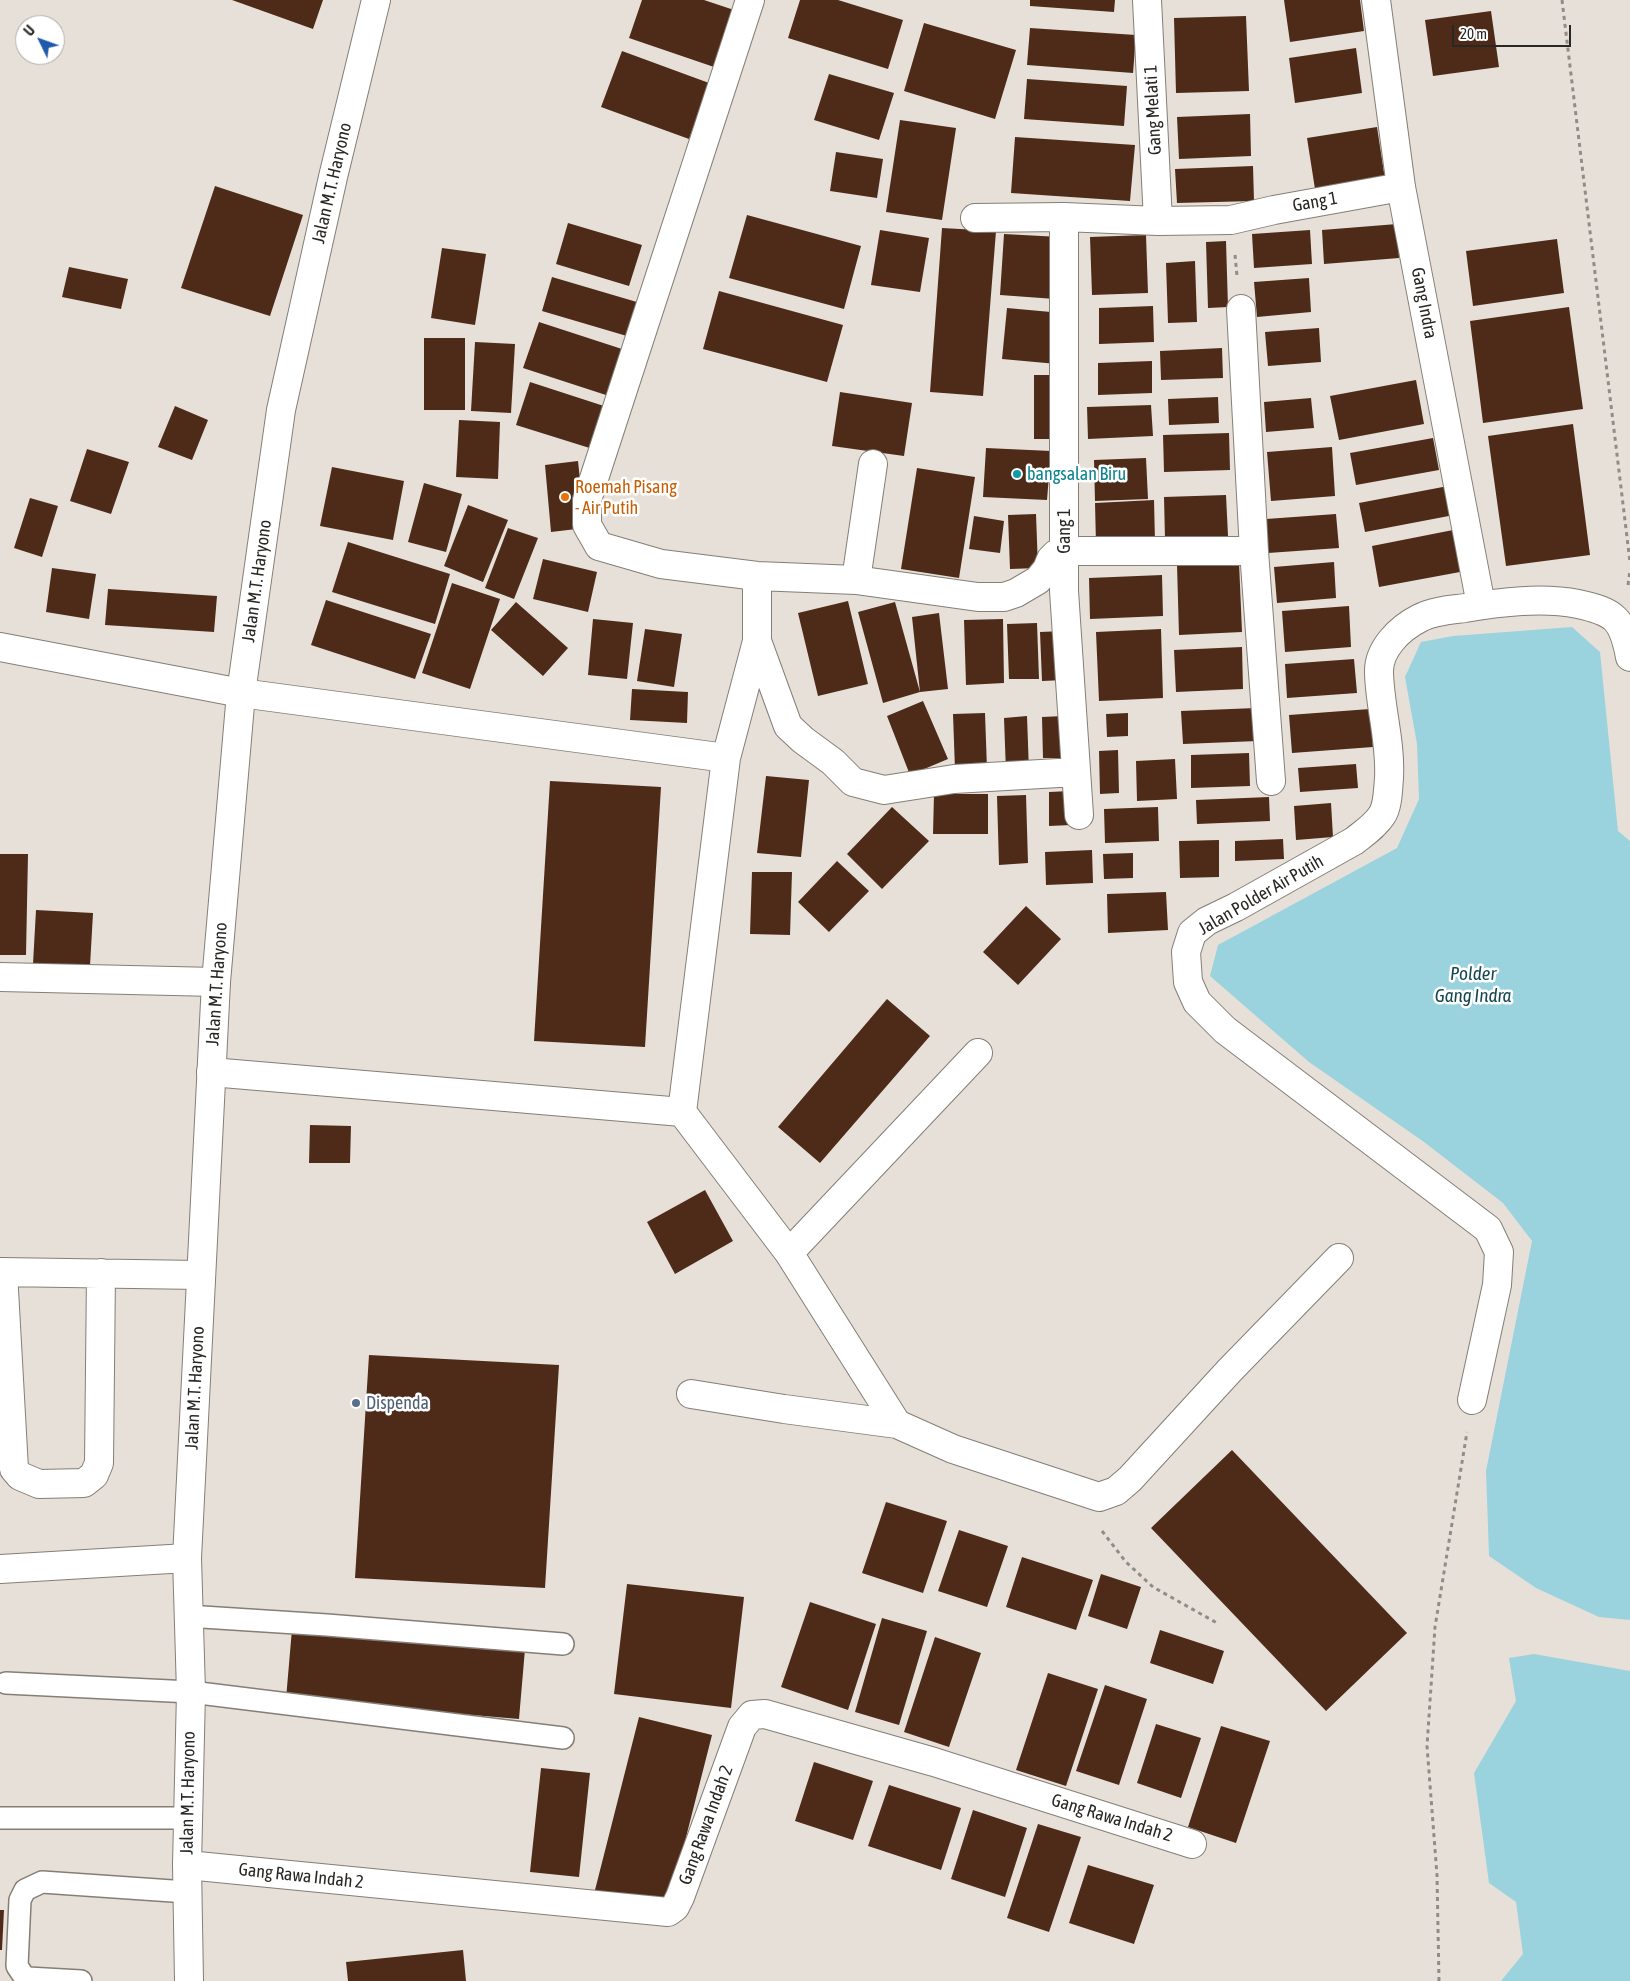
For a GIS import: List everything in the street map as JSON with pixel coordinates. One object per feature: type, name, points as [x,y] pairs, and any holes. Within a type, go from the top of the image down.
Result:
[{"type":"street","name":"Jalan M.T. Haryono","points":[[189,1981],[187,1865],[191,1692],[187,1616],[187,1558],[192,1274],[211,1072],[216,982],[240,693],[281,410],[333,177],[376,0]]},
{"type":"street","points":[[750,0],[587,500],[587,525],[599,546],[660,564],[757,576],[856,580],[978,597],[1004,596],[1016,593],[1038,580],[1047,569],[1051,559],[1056,554],[1064,551],[1254,551]]},
{"type":"street","name":"Gang Melati 1","points":[[1148,0],[1158,221]]},
{"type":"street","name":"Gang Indra","points":[[1376,0],[1401,187],[1481,605]]},
{"type":"street","name":"Gang 1","points":[[975,218],[1064,217],[1158,221],[1231,220],[1274,210],[1401,187]]},
{"type":"street","name":"Gang 1","points":[[1064,217],[1064,591],[1079,815]]},
{"type":"street","points":[[1241,309],[1254,551],[1271,781]]},
{"type":"street","points":[[856,580],[873,464]]},
{"type":"street","points":[[757,576],[757,641],[726,758],[682,1112],[789,1253],[897,1424]]},
{"type":"street","name":"Jalan Polder Air Putih","points":[[1472,1400],[1497,1285],[1499,1252],[1488,1229],[1225,1030],[1197,1002],[1188,982],[1186,952],[1192,933],[1207,921],[1236,907],[1354,841],[1372,827],[1384,814],[1388,792],[1390,759],[1379,671],[1382,655],[1392,640],[1405,627],[1422,617],[1446,611],[1481,605],[1558,600],[1602,609],[1622,626],[1630,657]]},
{"type":"street","points":[[757,641],[788,726],[803,740],[833,762],[853,782],[884,790],[954,779],[1076,772]]},
{"type":"street","points":[[0,647],[240,693],[726,758]]},
{"type":"street","points":[[0,977],[216,982]]},
{"type":"street","points":[[789,1253],[978,1052]]},
{"type":"street","points":[[211,1072],[682,1112]]},
{"type":"street","points":[[691,1394],[784,1410],[897,1424],[953,1449],[1098,1497],[1116,1491],[1130,1479],[1230,1370],[1339,1258]]},
{"type":"street","points":[[108,1273],[100,1463],[94,1475],[84,1483],[39,1484],[20,1476],[14,1469],[2,1272],[108,1273],[192,1274]]},
{"type":"street","points":[[0,1569],[187,1558]]},
{"type":"street","name":"Gang Rawa Indah 2","points":[[187,1865],[668,1912],[675,1906],[680,1897],[742,1727],[752,1715],[765,1714],[934,1762],[1192,1844]]},
{"type":"lane","points":[[187,1616],[563,1644]]},
{"type":"lane","points":[[6,1683],[191,1692],[563,1738]]},
{"type":"lane","points":[[0,1818],[188,1818]]},
{"type":"lane","points":[[81,1981],[28,1978],[20,1972],[17,1966],[20,1900],[25,1890],[42,1882],[187,1892]]},
{"type":"path","points":[[1562,0],[1630,562]]},
{"type":"path","points":[[1231,220],[1241,309]]},
{"type":"path","points":[[1439,1981],[1437,1875],[1427,1746],[1435,1627],[1472,1400]]},
{"type":"path","points":[[1074,1490],[1116,1549],[1153,1587],[1217,1623]]},
{"type":"water","name":"Polder Gang Indra","points":[[1572,627],[1600,652],[1618,831],[1630,841],[1630,1620],[1599,1617],[1536,1588],[1489,1556],[1486,1471],[1532,1241],[1503,1203],[1424,1142],[1309,1062],[1210,976],[1218,945],[1397,848],[1419,799],[1417,744],[1405,677],[1421,642],[1453,636]]},
{"type":"water","points":[[1534,1654],[1630,1671],[1630,1981],[1501,1981],[1523,1954],[1516,1902],[1489,1883],[1474,1773],[1516,1701],[1509,1658]]},
{"type":"building","points":[[232,0],[323,0],[313,29]]},
{"type":"building","points":[[642,0],[704,0],[734,10],[714,67],[629,38]]},
{"type":"building","points":[[800,0],[838,0],[903,20],[888,69],[788,38]]},
{"type":"building","points":[[1030,0],[1115,0],[1114,12],[1030,6]]},
{"type":"building","points":[[1284,0],[1360,0],[1364,31],[1290,42]]},
{"type":"building","points":[[1491,11],[1499,67],[1433,76],[1425,20]]},
{"type":"building","points":[[1246,16],[1249,91],[1176,93],[1174,18]]},
{"type":"building","points":[[924,23],[1016,50],[995,119],[904,91]]},
{"type":"building","points":[[1030,28],[1136,35],[1133,73],[1027,65]]},
{"type":"building","points":[[1356,48],[1362,93],[1295,103],[1289,58]]},
{"type":"building","points":[[622,51],[709,83],[689,139],[601,107]]},
{"type":"building","points":[[829,74],[894,93],[879,140],[814,120]]},
{"type":"building","points":[[1027,79],[1127,86],[1124,126],[1024,119]]},
{"type":"building","points":[[1250,114],[1251,156],[1179,159],[1177,117]]},
{"type":"building","points":[[900,120],[956,128],[942,220],[886,212]]},
{"type":"building","points":[[1377,127],[1385,179],[1315,189],[1307,138]]},
{"type":"building","points":[[1015,137],[1135,145],[1130,201],[1011,193]]},
{"type":"building","points":[[836,152],[883,159],[877,198],[830,191]]},
{"type":"building","points":[[1253,166],[1254,201],[1177,203],[1175,169]]},
{"type":"building","points":[[215,186],[303,215],[270,316],[181,288]]},
{"type":"building","points":[[747,215],[861,246],[844,309],[729,278]]},
{"type":"building","points":[[568,223],[642,245],[629,286],[556,264]]},
{"type":"building","points":[[1397,224],[1399,258],[1324,264],[1322,230]]},
{"type":"building","points":[[942,228],[996,231],[983,396],[930,392]]},
{"type":"building","points":[[880,230],[929,238],[920,292],[871,285]]},
{"type":"building","points":[[1310,230],[1312,264],[1254,268],[1252,234]]},
{"type":"building","points":[[1004,234],[1060,237],[1055,299],[1000,295]]},
{"type":"building","points":[[1146,235],[1148,293],[1092,295],[1090,237]]},
{"type":"building","points":[[1557,239],[1564,293],[1473,306],[1466,251]]},
{"type":"building","points":[[1226,241],[1228,307],[1208,308],[1206,242]]},
{"type":"building","points":[[442,248],[486,254],[475,325],[431,318]]},
{"type":"building","points":[[1195,261],[1197,322],[1168,323],[1166,263]]},
{"type":"building","points":[[69,267],[128,279],[121,309],[62,297]]},
{"type":"building","points":[[552,277],[647,305],[637,339],[542,311]]},
{"type":"building","points":[[1309,278],[1311,312],[1257,317],[1254,282]]},
{"type":"building","points":[[719,291],[843,325],[827,382],[703,349]]},
{"type":"building","points":[[1153,306],[1154,342],[1099,344],[1099,308]]},
{"type":"building","points":[[1569,307],[1583,409],[1483,423],[1470,321]]},
{"type":"building","points":[[1007,308],[1062,313],[1057,364],[1002,359]]},
{"type":"building","points":[[539,322],[625,350],[609,396],[523,368]]},
{"type":"building","points":[[1319,328],[1321,362],[1268,366],[1265,332]]},
{"type":"building","points":[[424,338],[465,338],[465,410],[424,410]]},
{"type":"building","points":[[475,342],[515,344],[511,413],[471,411]]},
{"type":"building","points":[[1222,348],[1223,378],[1161,380],[1160,351]]},
{"type":"building","points":[[1152,361],[1152,393],[1098,395],[1098,363]]},
{"type":"building","points":[[1034,375],[1058,375],[1057,439],[1034,439]]},
{"type":"building","points":[[1416,380],[1424,424],[1339,440],[1330,396]]},
{"type":"building","points":[[530,382],[610,408],[596,450],[516,425]]},
{"type":"building","points":[[840,392],[912,403],[904,456],[832,446]]},
{"type":"building","points":[[1218,397],[1219,423],[1169,425],[1168,399]]},
{"type":"building","points":[[1311,398],[1314,428],[1266,432],[1264,402]]},
{"type":"building","points":[[1151,405],[1153,436],[1088,439],[1087,407]]},
{"type":"building","points":[[175,406],[208,420],[192,460],[158,447]]},
{"type":"building","points":[[459,420],[500,422],[498,479],[456,477]]},
{"type":"building","points":[[1573,424],[1590,555],[1506,566],[1488,436]]},
{"type":"building","points":[[1229,433],[1230,470],[1164,472],[1163,435]]},
{"type":"building","points":[[1433,438],[1439,470],[1356,485],[1350,453]]},
{"type":"building","points":[[1332,447],[1335,496],[1271,501],[1267,452]]},
{"type":"building","name":"bangsalan Biru","points":[[986,448],[1051,451],[1047,500],[983,497]]},
{"type":"building","points":[[87,449],[129,462],[111,514],[70,501]]},
{"type":"building","points":[[1146,458],[1148,499],[1095,501],[1094,460]]},
{"type":"building","name":"Roemah Pisang - Air Putih","points":[[578,461],[585,528],[551,532],[545,465]]},
{"type":"building","points":[[332,467],[404,481],[393,540],[320,526]]},
{"type":"building","points":[[917,468],[975,477],[959,578],[901,569]]},
{"type":"building","points":[[424,483],[462,494],[446,552],[408,542]]},
{"type":"building","points":[[1448,486],[1454,515],[1365,532],[1359,503]]},
{"type":"building","points":[[1226,495],[1228,536],[1165,539],[1164,497]]},
{"type":"building","points":[[30,498],[58,506],[42,557],[14,548]]},
{"type":"building","points":[[1154,500],[1155,542],[1096,544],[1095,503]]},
{"type":"building","points":[[468,505],[508,520],[483,582],[444,566]]},
{"type":"building","points":[[1036,514],[1038,568],[1010,569],[1008,515]]},
{"type":"building","points":[[1336,514],[1339,548],[1268,553],[1266,519]]},
{"type":"building","points":[[974,516],[1004,521],[1000,553],[969,549]]},
{"type":"building","points":[[508,528],[538,538],[514,599],[485,588]]},
{"type":"building","points":[[1453,530],[1460,572],[1379,587],[1372,546]]},
{"type":"building","points":[[348,542],[450,574],[435,624],[332,592]]},
{"type":"building","points":[[543,559],[597,572],[588,612],[533,599]]},
{"type":"building","points":[[1239,562],[1242,632],[1179,635],[1177,565]]},
{"type":"building","points":[[1334,562],[1336,598],[1277,603],[1274,567]]},
{"type":"building","points":[[52,568],[96,574],[89,619],[46,612]]},
{"type":"building","points":[[1162,575],[1163,616],[1090,619],[1089,578]]},
{"type":"building","points":[[452,583],[500,599],[470,689],[422,673]]},
{"type":"building","points":[[108,589],[217,596],[214,632],[105,625]]},
{"type":"building","points":[[326,600],[431,634],[415,679],[311,645]]},
{"type":"building","points":[[848,601],[868,684],[818,696],[798,613]]},
{"type":"building","points":[[516,602],[568,648],[543,676],[491,630]]},
{"type":"building","points":[[895,602],[920,692],[883,703],[858,612]]},
{"type":"building","points":[[1349,606],[1351,647],[1285,652],[1282,611]]},
{"type":"building","points":[[939,613],[948,689],[920,692],[912,617]]},
{"type":"building","points":[[593,619],[633,623],[627,679],[588,675]]},
{"type":"building","points":[[1003,619],[1004,683],[966,685],[964,620]]},
{"type":"building","points":[[1037,623],[1039,679],[1009,679],[1007,624]]},
{"type":"building","points":[[645,629],[682,634],[674,687],[637,681]]},
{"type":"building","points":[[1161,629],[1163,698],[1099,701],[1096,632]]},
{"type":"building","points":[[1063,631],[1065,680],[1042,681],[1040,632]]},
{"type":"building","points":[[1242,647],[1243,689],[1176,692],[1174,650]]},
{"type":"building","points":[[1354,659],[1357,693],[1287,698],[1285,664]]},
{"type":"building","points":[[632,689],[688,692],[687,723],[630,720]]},
{"type":"building","points":[[923,701],[948,759],[910,775],[887,716]]},
{"type":"building","points":[[1256,708],[1258,741],[1183,744],[1181,711]]},
{"type":"building","points":[[1370,709],[1373,747],[1292,753],[1289,715]]},
{"type":"building","points":[[985,713],[987,769],[955,770],[953,714]]},
{"type":"building","points":[[1128,713],[1128,736],[1107,737],[1106,714]]},
{"type":"building","points":[[1027,716],[1029,771],[1006,772],[1004,718]]},
{"type":"building","points":[[1064,716],[1066,758],[1043,758],[1042,717]]},
{"type":"building","points":[[1118,750],[1119,793],[1100,794],[1099,751]]},
{"type":"building","points":[[1249,753],[1250,786],[1191,788],[1191,755]]},
{"type":"building","points":[[1175,759],[1177,799],[1137,801],[1136,761]]},
{"type":"building","points":[[1356,764],[1358,788],[1300,792],[1298,768]]},
{"type":"building","points":[[766,776],[809,780],[801,857],[757,853]]},
{"type":"building","points":[[550,781],[661,787],[645,1047],[534,1041]]},
{"type":"building","points":[[1070,791],[1071,825],[1049,826],[1049,792]]},
{"type":"building","points":[[934,794],[988,794],[988,834],[933,834]]},
{"type":"building","points":[[1026,795],[1028,863],[999,865],[997,796]]},
{"type":"building","points":[[1269,797],[1270,821],[1197,824],[1196,800]]},
{"type":"building","points":[[1331,803],[1333,837],[1296,840],[1294,806]]},
{"type":"building","points":[[892,807],[929,841],[882,889],[847,854]]},
{"type":"building","points":[[1158,807],[1159,841],[1105,843],[1104,809]]},
{"type":"building","points":[[1283,839],[1284,859],[1235,861],[1235,841]]},
{"type":"building","points":[[1219,840],[1219,877],[1180,878],[1179,841]]},
{"type":"building","points":[[1092,850],[1093,883],[1046,885],[1045,852]]},
{"type":"building","points":[[1133,853],[1133,878],[1104,879],[1103,854]]},
{"type":"building","points":[[0,854],[28,854],[26,955],[0,955]]},
{"type":"building","points":[[837,861],[869,891],[829,932],[798,902]]},
{"type":"building","points":[[752,872],[792,872],[790,935],[750,934]]},
{"type":"building","points":[[1166,892],[1168,930],[1108,933],[1107,894]]},
{"type":"building","points":[[1026,906],[1061,939],[1018,985],[983,952]]},
{"type":"building","points":[[36,910],[93,913],[90,966],[33,964]]},
{"type":"building","points":[[887,999],[930,1036],[820,1163],[778,1127]]},
{"type":"building","points":[[310,1125],[351,1126],[350,1163],[309,1163]]},
{"type":"building","points":[[705,1190],[733,1241],[675,1274],[647,1222]]},
{"type":"building","points":[[369,1355],[559,1365],[545,1588],[355,1578]]},
{"type":"building","points":[[1232,1450],[1407,1633],[1326,1711],[1151,1528]]},
{"type":"building","points":[[886,1502],[947,1521],[923,1593],[862,1573]]},
{"type":"building","points":[[959,1530],[1008,1546],[987,1607],[938,1591]]},
{"type":"building","points":[[1022,1557],[1093,1580],[1076,1630],[1006,1607]]},
{"type":"building","points":[[1101,1574],[1141,1587],[1127,1629],[1088,1616]]},
{"type":"building","points":[[627,1584],[744,1597],[731,1708],[614,1694]]},
{"type":"building","points":[[810,1602],[876,1624],[848,1710],[781,1687]]},
{"type":"building","points":[[882,1618],[927,1631],[899,1725],[855,1712]]},
{"type":"building","points":[[292,1629],[525,1649],[519,1719],[286,1699]]},
{"type":"building","points":[[1160,1630],[1224,1651],[1213,1684],[1150,1663]]},
{"type":"building","points":[[935,1637],[981,1653],[949,1747],[904,1732]]},
{"type":"building","points":[[1048,1673],[1098,1689],[1066,1786],[1016,1770]]},
{"type":"building","points":[[1105,1685],[1147,1699],[1119,1785],[1076,1771]]},
{"type":"building","points":[[639,1717],[712,1735],[668,1908],[595,1890]]},
{"type":"building","points":[[1156,1724],[1201,1738],[1181,1798],[1137,1783]]},
{"type":"building","points":[[1221,1726],[1270,1741],[1236,1843],[1188,1827]]},
{"type":"building","points":[[814,1762],[873,1781],[853,1840],[795,1821]]},
{"type":"building","points":[[541,1768],[590,1773],[579,1877],[530,1872]]},
{"type":"building","points":[[889,1785],[961,1808],[941,1870],[868,1846]]},
{"type":"building","points":[[973,1810],[1027,1828],[1005,1897],[951,1879]]},
{"type":"building","points":[[1038,1824],[1081,1837],[1049,1932],[1007,1918]]},
{"type":"building","points":[[1088,1865],[1154,1885],[1134,1944],[1069,1923]]},
{"type":"building","points":[[0,1910],[4,1910],[2,1950],[0,1950]]},
{"type":"building","points":[[463,1950],[466,1981],[348,1981],[346,1962]]},
{"type":"place","name":"bangsalan Biru","points":[[1017,474]]},
{"type":"place","name":"Roemah Pisang - Air Putih","points":[[565,497]]},
{"type":"place","name":"Dispenda","points":[[356,1403]]}]
